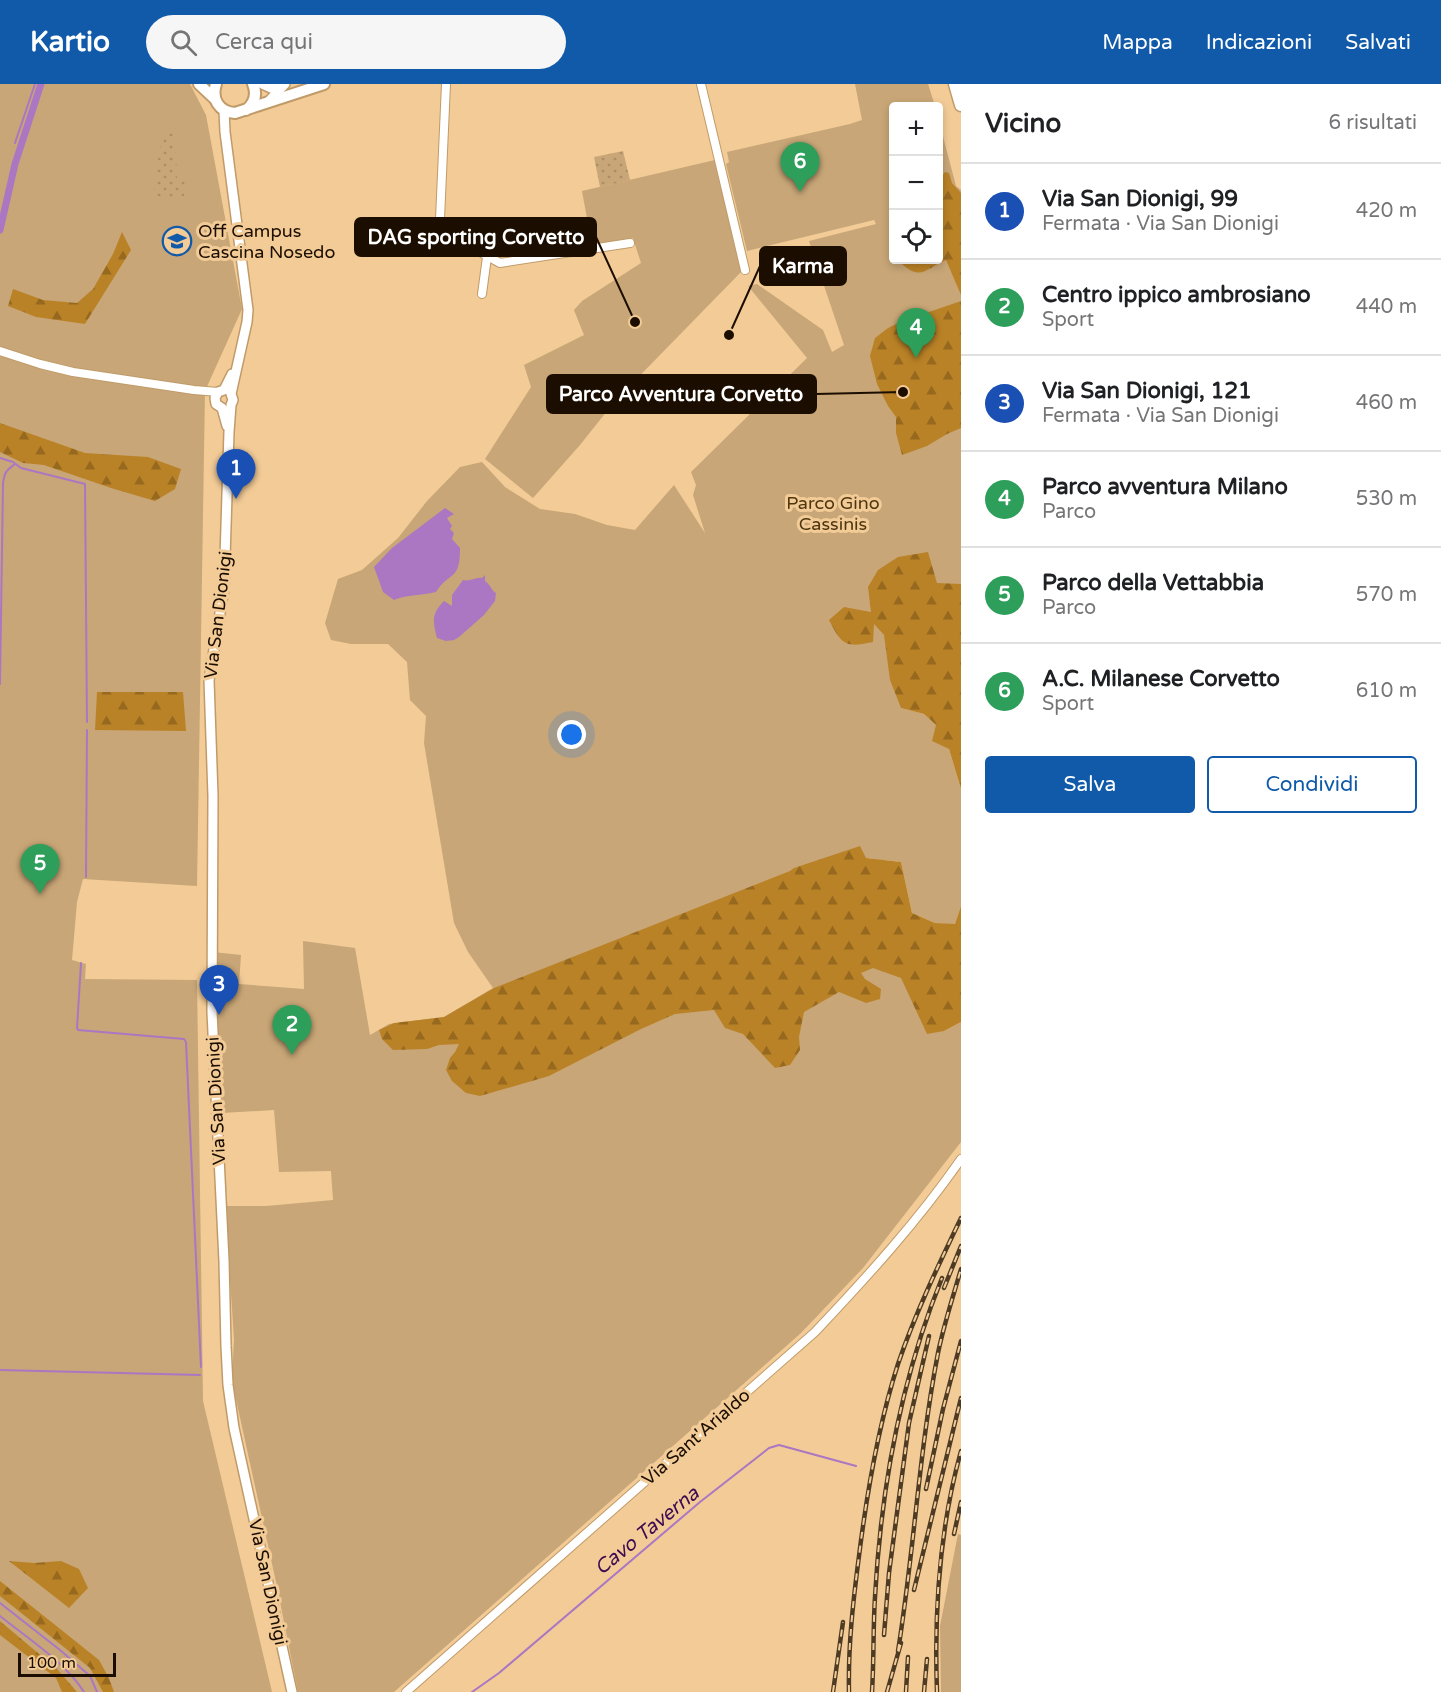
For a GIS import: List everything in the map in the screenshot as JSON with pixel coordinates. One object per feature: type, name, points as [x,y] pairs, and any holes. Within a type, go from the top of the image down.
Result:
[{"type":"highway","points":[[955,84],[961,105]]},
{"type":"main road","points":[[246,110],[254,99],[253,84]]},
{"type":"main road","points":[[210,89],[218,106],[228,112],[246,110],[324,84]]},
{"type":"street","points":[[262,84],[273,89],[284,85]]},
{"type":"street","points":[[446,84],[440,227],[445,233],[500,263],[630,243]]},
{"type":"street","points":[[701,84],[745,270]]},
{"type":"street","points":[[266,103],[284,85]]},
{"type":"street","name":"Via San Dionigi","points":[[226,407],[217,405],[237,366],[248,310],[225,132],[228,112]]},
{"type":"street","points":[[482,294],[488,257]]},
{"type":"street","points":[[0,351],[73,372],[222,394]]},
{"type":"street","name":"Via San Dionigi","points":[[222,394],[233,401],[226,407]]},
{"type":"street","name":"Via San Dionigi","points":[[226,407],[229,432],[224,588],[209,680],[213,796],[212,1012],[225,1261],[228,1385],[234,1428],[292,1692]]},
{"type":"street","name":"Via Sant'Arialdo","points":[[406,1692],[815,1332],[867,1278],[941,1188],[961,1159]]},
{"type":"green space","points":[[0,84],[190,84],[206,115],[242,309],[205,391],[197,886],[83,879],[77,902],[72,960],[86,964],[85,979],[197,980],[203,1401],[272,1692],[0,1692]]},
{"type":"green space","name":"Parco Gino Cassinis","points":[[855,84],[928,84],[934,102],[889,102],[889,264],[943,264],[943,136],[956,186],[961,190],[961,657],[901,708],[924,714],[936,725],[949,749],[961,789],[961,906],[955,925],[935,923],[912,913],[901,862],[866,858],[944,1031],[961,1022],[961,1142],[863,1268],[801,1333],[394,1692],[298,1692],[232,1381],[234,1339],[227,1206],[266,1206],[333,1200],[331,1171],[279,1172],[274,1110],[222,1113],[214,1010],[213,952],[241,955],[239,984],[304,989],[303,941],[355,948],[370,1035],[389,1024],[444,1017],[493,988],[468,952],[454,923],[424,743],[426,716],[410,700],[407,662],[388,644],[351,644],[331,640],[325,623],[338,579],[362,570],[398,538],[427,501],[460,467],[482,462],[505,487],[540,509],[575,514],[607,525],[635,530],[674,485],[705,533],[693,495],[696,485],[691,472],[807,358],[748,286],[757,284],[823,330],[832,352],[844,345],[809,241],[876,224],[874,220],[747,251],[726,164],[729,162],[727,152],[862,120]]},
{"type":"green space","points":[[175,132],[177,182],[185,181],[184,196],[153,198],[160,146],[165,134]]},
{"type":"green space","points":[[623,151],[630,180],[600,187],[594,157]]},
{"type":"green space","points":[[715,160],[741,272],[615,401],[533,498],[485,459],[531,387],[524,365],[584,335],[574,310],[582,301],[641,263],[633,238],[592,246],[582,191]]},
{"type":"green space","points":[[945,172],[949,173],[952,183],[961,193],[961,295],[946,260],[943,262],[943,174]]},
{"type":"green space","points":[[122,232],[131,250],[85,324],[36,317],[8,306],[13,289],[43,300],[77,303],[93,289],[113,254]]},
{"type":"green space","points":[[902,264],[939,264],[919,273]]},
{"type":"green space","points":[[961,301],[961,428],[927,446],[902,455],[896,433],[896,417],[877,384],[870,356],[875,338],[888,328],[919,313],[926,313]]},
{"type":"green space","points":[[0,423],[85,453],[148,457],[181,469],[175,489],[155,501],[44,465],[23,463],[0,452]]},
{"type":"green space","points":[[928,552],[937,583],[961,584],[961,789],[949,749],[932,741],[936,725],[924,714],[901,708],[890,680],[884,635],[874,624],[873,642],[856,645],[845,643],[837,635],[829,620],[844,607],[871,612],[868,587],[878,570],[898,557]]},
{"type":"green space","points":[[97,692],[183,692],[186,731],[95,730]]},
{"type":"green space","points":[[860,846],[866,858],[901,862],[912,913],[935,923],[955,924],[961,906],[961,1022],[944,1031],[927,1034],[901,978],[873,968],[861,973],[865,979],[881,989],[880,999],[866,1003],[839,992],[804,1012],[799,1037],[800,1050],[790,1065],[775,1068],[743,1034],[725,1028],[714,1010],[675,1014],[549,1076],[480,1096],[466,1093],[452,1081],[446,1070],[459,1044],[439,1045],[427,1049],[393,1050],[382,1039],[379,1030],[394,1023],[444,1017],[494,988],[794,868]]},
{"type":"green space","points":[[958,1534],[961,1535],[961,1692],[941,1692],[940,1626]]},
{"type":"green space","points":[[9,1561],[34,1563],[61,1561],[79,1569],[88,1588],[69,1608]]},
{"type":"green space","points":[[0,1581],[99,1660],[114,1692],[103,1692],[90,1668],[0,1596]]},
{"type":"green space","points":[[0,1621],[58,1670],[77,1692],[62,1692],[56,1678],[0,1635]]},
{"type":"shaded area","points":[[445,508],[454,514],[447,518],[452,526],[450,529],[454,533],[452,539],[460,548],[460,559],[456,571],[436,592],[394,600],[383,592],[374,567],[392,548]]},
{"type":"shaded area","points":[[485,575],[485,581],[496,593],[495,601],[484,615],[459,637],[446,641],[437,638],[434,618],[440,606],[444,601],[452,606],[452,595],[463,580],[482,578]]},
{"type":"waterway","points":[[15,143],[35,84]]},
{"type":"waterway","points":[[0,230],[15,164],[41,84]]},
{"type":"waterway","points":[[0,458],[13,462],[21,468],[85,484],[87,722]]},
{"type":"waterway","points":[[0,684],[3,483],[6,472],[15,464]]},
{"type":"waterway","points":[[86,877],[87,730]]},
{"type":"waterway","points":[[81,963],[78,1030],[184,1039],[186,1042],[201,1367]]},
{"type":"waterway","points":[[0,1370],[200,1375]]},
{"type":"waterway","name":"Cavo Taverna","points":[[472,1692],[499,1673],[700,1502],[769,1448],[779,1445],[856,1466]]},
{"type":"waterway","points":[[0,1603],[90,1676],[97,1692]]},
{"type":"waterway","points":[[0,1616],[56,1661],[84,1692]]},
{"type":"railway","points":[[849,1692],[853,1607],[862,1532],[879,1435],[898,1364],[935,1272],[961,1218]]},
{"type":"railway","points":[[944,1288],[961,1246]]},
{"type":"railway","points":[[898,1651],[931,1390],[940,1342],[961,1269]]},
{"type":"railway","points":[[872,1692],[874,1609],[888,1474],[904,1394],[942,1278]]},
{"type":"railway","points":[[884,1635],[889,1573],[909,1423],[929,1336]]},
{"type":"railway","points":[[926,1489],[943,1409],[961,1341]]},
{"type":"railway","points":[[914,1590],[961,1398]]},
{"type":"railway","points":[[937,1692],[936,1631],[940,1570],[948,1510],[961,1451]]},
{"type":"railway","points":[[954,1534],[961,1502]]},
{"type":"railway","points":[[833,1692],[843,1622]]},
{"type":"railway","points":[[887,1692],[901,1643]]},
{"type":"railway","points":[[906,1692],[908,1657]]},
{"type":"railway","points":[[924,1692],[927,1659]]},
{"type":"place","name":"A.C. Milanese Corvetto","points":[[800,192]]},
{"type":"place","name":"Off Campus Cascina Nosedo","points":[[177,241]]},
{"type":"place","name":"DAG sporting Corvetto","points":[[635,322]]},
{"type":"place","name":"Karma","points":[[729,335]]},
{"type":"place","name":"Parco avventura Milano","points":[[916,358]]},
{"type":"place","name":"Parco Avventura Corvetto","points":[[903,392]]},
{"type":"place","name":"Via San Dionigi, 99","points":[[236,499]]},
{"type":"place","name":"Parco della Vettabbia","points":[[40,894]]},
{"type":"place","name":"Via San Dionigi, 121","points":[[219,1015]]},
{"type":"place","name":"Centro ippico ambrosiano","points":[[292,1055]]}]
